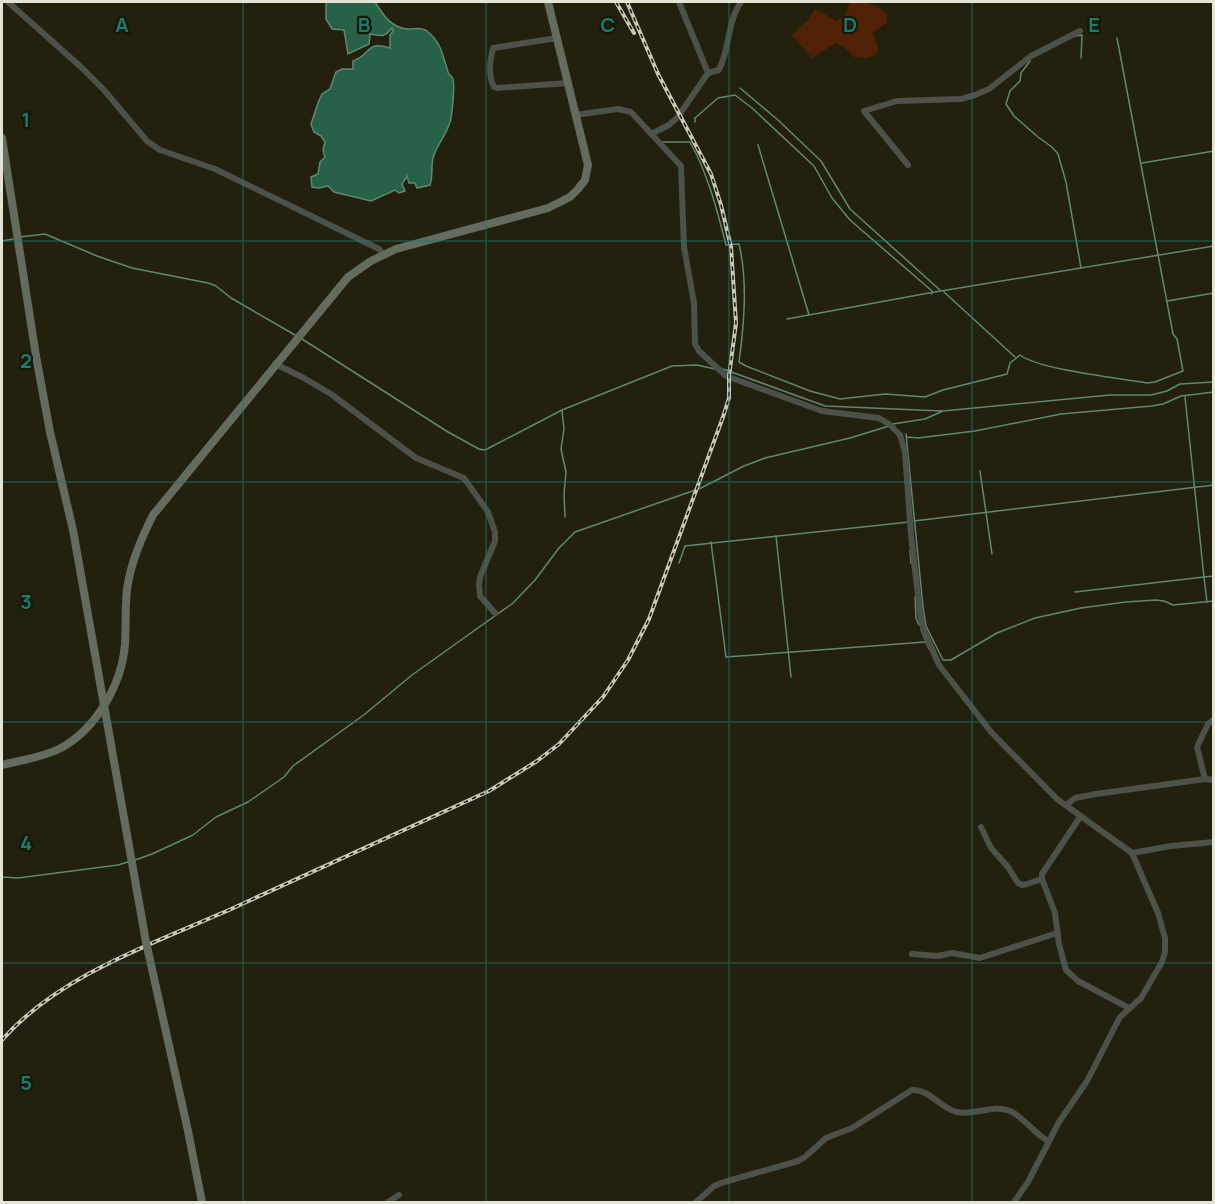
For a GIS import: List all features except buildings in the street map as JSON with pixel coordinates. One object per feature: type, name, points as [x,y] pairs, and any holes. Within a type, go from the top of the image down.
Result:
[{"type":"main road","points":[[2,765],[41,756],[68,744],[91,724],[104,705],[121,668],[125,645],[127,589],[133,562],[153,515],[348,277],[383,254],[396,249],[534,213],[570,197],[585,180],[588,165],[548,2]]},
{"type":"main road","points":[[2,138],[50,432],[73,530],[146,942],[202,1203]]},
{"type":"street","points":[[8,2],[80,66],[104,90],[147,141],[160,150],[215,169],[379,249],[383,254]]},
{"type":"street","points":[[679,2],[708,73]]},
{"type":"street","points":[[651,134],[677,118],[708,73],[719,70],[733,16],[741,2]]},
{"type":"street","points":[[908,165],[864,111],[897,101],[961,99],[975,95],[989,89],[1031,56],[1080,31]]},
{"type":"street","points":[[557,38],[493,48],[490,57],[491,81],[497,88],[568,83]]},
{"type":"street","points":[[575,115],[618,109],[631,112],[681,166],[684,247],[694,303],[695,344],[699,351],[726,376],[822,411],[879,418],[900,435],[905,452],[920,614],[923,628],[939,665],[991,732],[1065,805],[1132,853],[1158,913],[1165,938],[1165,952],[1141,998],[1120,1017],[1087,1081],[1048,1141],[1028,1182],[1014,1203]]},
{"type":"street","points":[[275,364],[331,394],[416,458],[464,478],[488,512],[495,532],[495,541],[479,584],[480,596],[495,613]]},
{"type":"street","points":[[1205,779],[1197,747],[1208,724],[1214,719]]},
{"type":"street","points":[[1065,805],[1075,798],[1096,794],[1205,779],[1214,780]]},
{"type":"street","points":[[1080,817],[1042,874],[1055,913],[1063,962],[1072,977],[1129,1008]]},
{"type":"street","points":[[981,827],[991,848],[1008,867],[1018,883],[1027,884],[1042,879]]},
{"type":"street","points":[[1132,853],[1214,842]]},
{"type":"street","points":[[912,954],[938,956],[952,953],[980,958],[1058,933]]},
{"type":"street","points":[[696,1203],[714,1186],[721,1183],[798,1161],[826,1138],[852,1128],[912,1090],[926,1093],[944,1107],[957,1112],[996,1108],[1011,1112],[1037,1135],[1048,1141]]},
{"type":"street","points":[[388,1203],[399,1195]]},
{"type":"shaded area","points":[[326,2],[375,2],[393,24],[403,28],[425,30],[432,35],[438,45],[453,79],[453,95],[450,122],[433,158],[430,185],[417,188],[415,183],[409,183],[407,176],[402,184],[405,191],[399,193],[395,190],[371,201],[334,192],[328,186],[312,187],[311,177],[318,174],[320,162],[325,157],[323,150],[325,142],[314,132],[311,124],[322,94],[330,89],[336,72],[342,69],[353,69],[353,61],[372,47],[390,48],[390,35],[393,31],[392,28],[382,36],[370,34],[369,44],[348,54],[344,30],[332,29],[326,19]]},
{"type":"shaded area","points":[[850,2],[870,4],[887,15],[887,22],[873,33],[878,47],[876,54],[868,58],[854,57],[836,43],[812,58],[792,35],[808,20],[815,9],[837,21],[845,16]]},
{"type":"waterway","points":[[1076,36],[1082,35],[1081,58]]},
{"type":"waterway","points":[[663,142],[690,142],[707,179],[726,245],[739,244],[744,273],[744,318],[739,362],[746,366],[810,391],[840,399],[885,394],[925,397],[943,390],[1007,374],[1010,363],[1020,355],[1044,365],[1062,369],[1147,383],[1155,382],[1183,371],[1177,339],[1173,334],[1117,38]]},
{"type":"waterway","points":[[1030,61],[1021,73],[1020,81],[1010,91],[1006,104],[1014,116],[1058,154],[1066,182],[1081,268]]},
{"type":"waterway","points":[[740,88],[821,161],[850,209],[941,291],[1214,246]]},
{"type":"waterway","points":[[695,122],[695,118],[718,98],[735,95],[814,166],[832,198],[850,220],[932,291],[932,294]]},
{"type":"waterway","points":[[758,145],[809,315]]},
{"type":"waterway","points":[[1142,163],[1214,151]]},
{"type":"waterway","points":[[20,237],[45,234],[132,268],[208,283],[295,335]]},
{"type":"waterway","points":[[2,241],[13,239]]},
{"type":"waterway","points":[[787,319],[940,291]]},
{"type":"waterway","points":[[944,292],[1015,357]]},
{"type":"waterway","points":[[1167,301],[1214,293]]},
{"type":"waterway","points":[[302,339],[448,432],[485,450],[562,410],[672,366],[697,365],[715,369]]},
{"type":"waterway","points":[[723,369],[825,406],[942,411]]},
{"type":"waterway","points":[[893,424],[925,419],[943,411],[1110,395],[1151,395],[1167,391],[1180,384],[1214,382]]},
{"type":"waterway","points":[[907,437],[918,438],[975,431],[1061,414],[1152,406],[1181,396],[1214,392]]},
{"type":"waterway","points":[[1185,397],[1204,577],[1214,576]]},
{"type":"waterway","points":[[562,411],[564,429],[561,449],[566,472],[565,517]]},
{"type":"waterway","points":[[135,860],[193,835],[216,817],[248,802],[284,777],[293,766],[365,714],[412,675],[513,603],[575,532],[701,488],[765,458],[850,438],[889,426]]},
{"type":"waterway","points":[[906,434],[926,626],[943,660],[951,660],[997,633],[1035,618],[1081,608],[1126,602],[1156,600],[1173,605],[1214,601]]},
{"type":"waterway","points":[[980,471],[992,554]]},
{"type":"waterway","points":[[914,521],[1214,485]]},
{"type":"waterway","points":[[679,563],[685,546],[909,522]]},
{"type":"waterway","points":[[776,536],[791,677]]},
{"type":"waterway","points":[[711,542],[726,657],[925,642]]},
{"type":"waterway","points":[[910,550],[911,563]]},
{"type":"waterway","points":[[1075,592],[1204,577],[1207,602]]},
{"type":"waterway","points":[[915,597],[916,618],[919,625]]},
{"type":"waterway","points":[[921,630],[929,649]]},
{"type":"waterway","points":[[2,877],[18,878],[128,862]]},
{"type":"railway","points":[[616,2],[634,33]]},
{"type":"railway","points":[[2,1040],[50,997],[108,964],[489,791],[537,761],[559,744],[603,697],[628,660],[649,619],[723,417],[729,398],[729,376],[736,323],[731,247],[711,174],[658,74],[627,2]]}]
